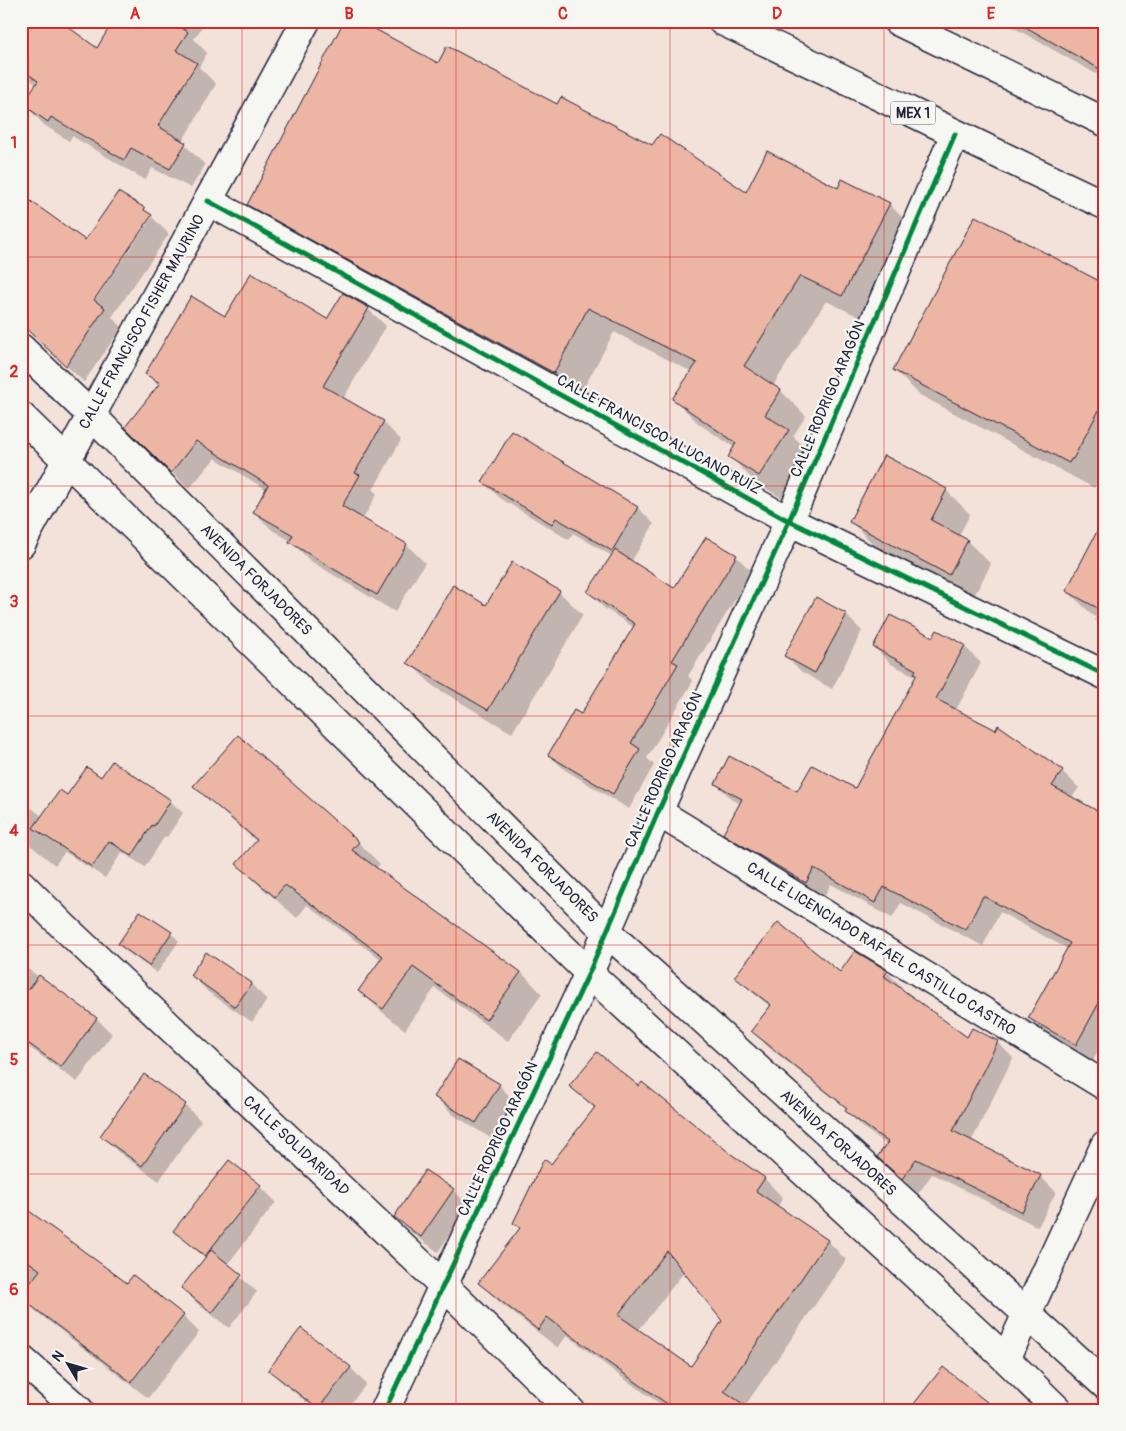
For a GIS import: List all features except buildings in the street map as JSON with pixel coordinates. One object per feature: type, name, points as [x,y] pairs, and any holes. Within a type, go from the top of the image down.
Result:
[{"type":"street","name":"CALLE FRANCISCO FISHER MAURINO","points":[[21,544],[306,21]]},
{"type":"street","name":"MEX 1","points":[[722,21],[1105,205]]},
{"type":"street","points":[[897,21],[1105,122]]},
{"type":"street","name":"CALLE RODRIGO ARAGÓN","points":[[384,1410],[444,1286],[589,973],[658,812],[789,521],[954,134]]},
{"type":"street","name":"CALLE FRANCISCO ALUCANO RUÍZ","points":[[208,201],[789,521],[1105,675]]},
{"type":"street","name":"AVENIDA FORJADORES","points":[[21,348],[92,415],[607,932],[1105,1385]]},
{"type":"street","points":[[21,416],[589,973],[1006,1359],[1058,1410]]},
{"type":"street","name":"CALLE LICENCIADO RAFAEL CASTILLO CASTRO","points":[[658,812],[1105,1086]]},
{"type":"street","name":"CALLE SOLIDARIDAD","points":[[21,884],[64,928],[444,1286],[570,1410]]},
{"type":"street","points":[[1006,1359],[1105,1145]]},
{"type":"street","points":[[21,1359],[79,1410]]},
{"type":"cycle path","points":[[385,1410],[589,973],[658,812],[789,521],[955,134]]},
{"type":"cycle path","points":[[208,201],[789,521],[1105,675]]}]
